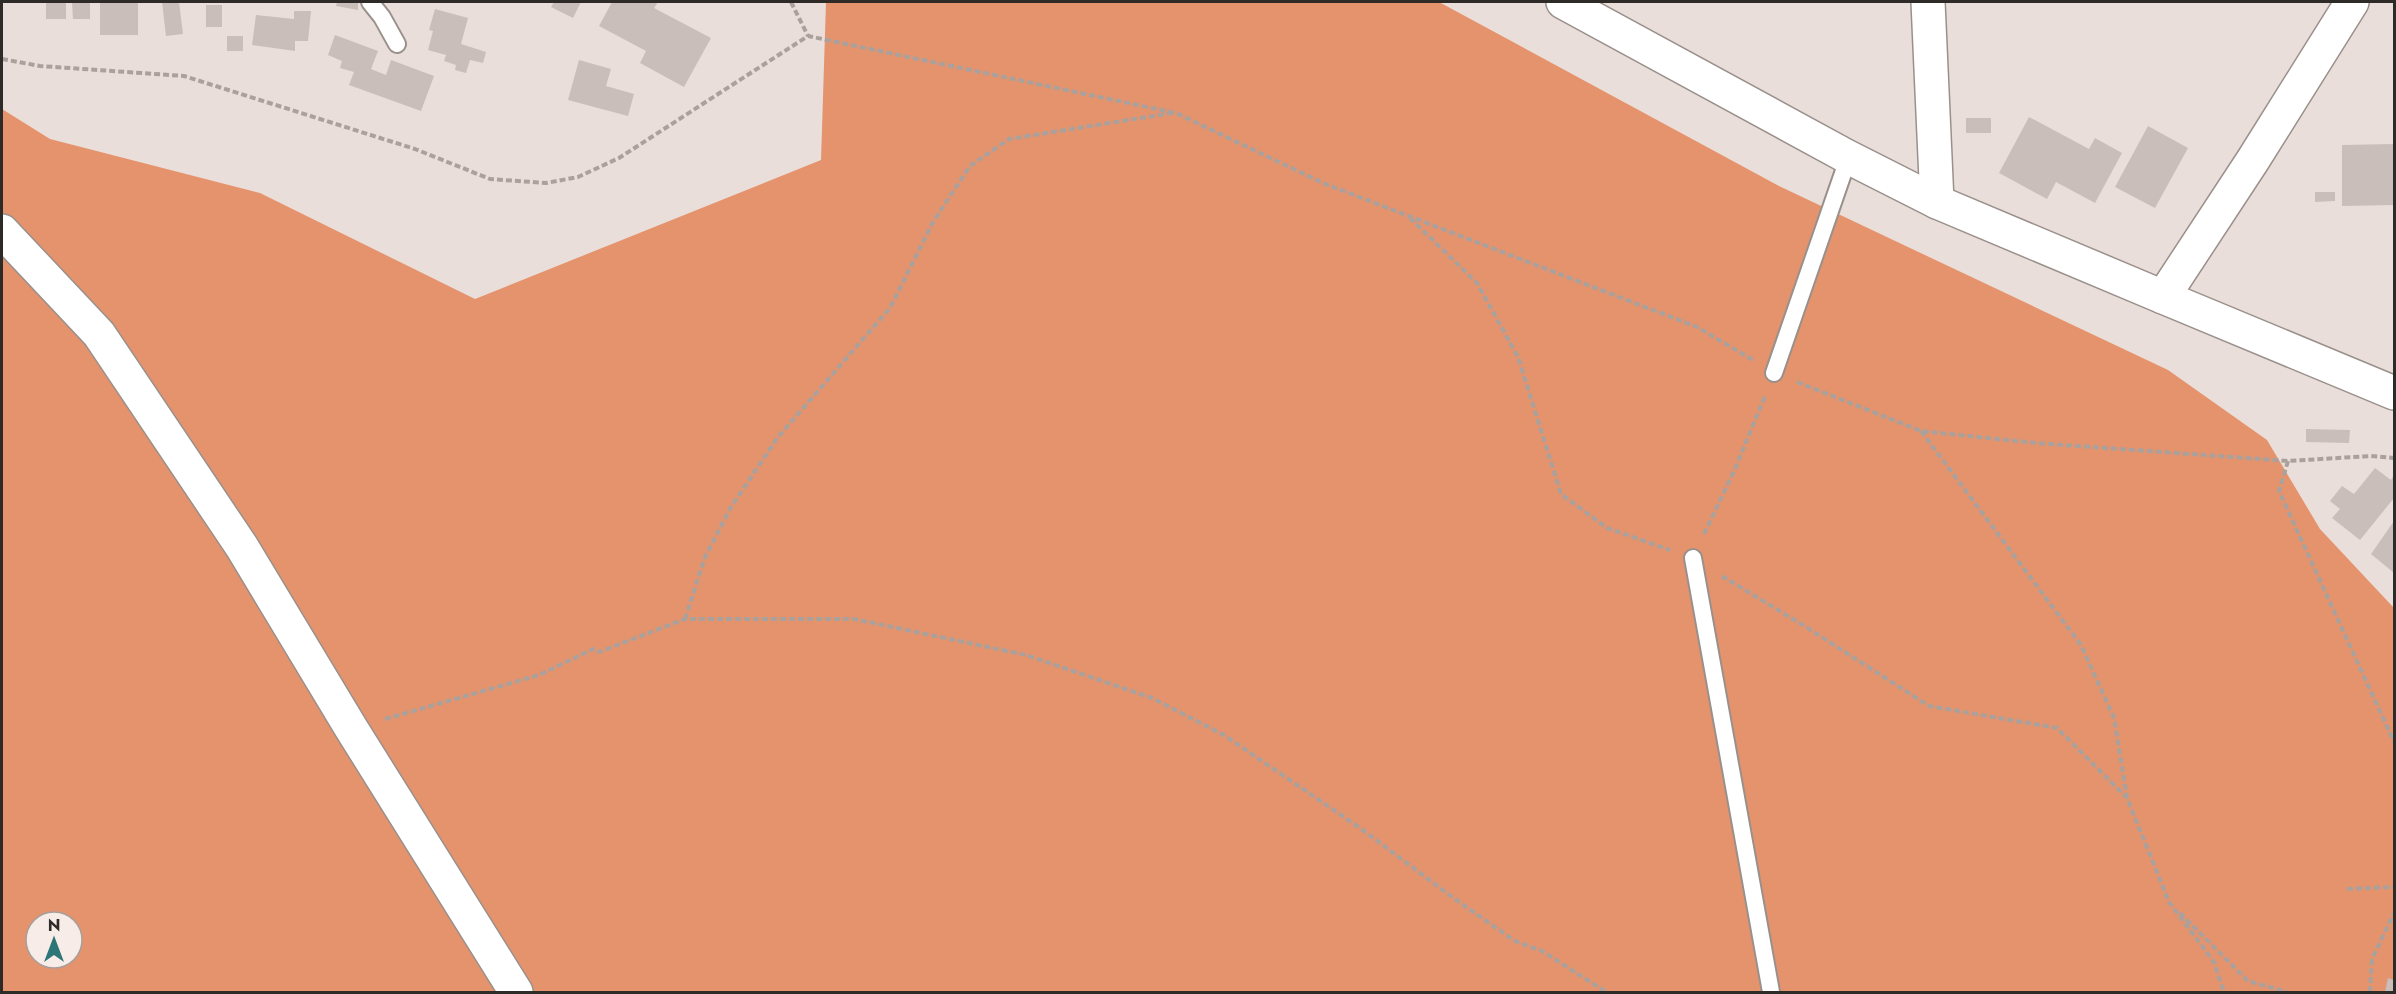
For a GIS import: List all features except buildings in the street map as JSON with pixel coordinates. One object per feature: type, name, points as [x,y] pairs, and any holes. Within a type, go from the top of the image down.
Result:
[{"type":"street","points":[[1563,2],[1937,202],[2394,393]]},
{"type":"street","points":[[1928,2],[1937,202]]},
{"type":"street","points":[[2163,297],[2253,160],[2352,2]]},
{"type":"street","points":[[2,231],[99,334],[242,547],[351,728],[516,993]]},
{"type":"lane","points":[[370,2],[382,17],[396,44]]},
{"type":"lane","points":[[1774,373],[1849,156]]},
{"type":"lane","points":[[1693,558],[1771,993]]},
{"type":"path","points":[[791,2],[807,36]]},
{"type":"path","points":[[2,59],[40,66],[184,76],[415,149],[490,179],[546,183],[578,177],[619,158],[807,36],[1176,113],[1323,183],[1697,327],[1774,373],[1921,431],[2036,443],[2288,461],[2371,456],[2394,458]]},
{"type":"path","points":[[685,619],[705,557],[731,507],[778,437],[890,308],[933,222],[970,166],[1009,139],[1176,113]]},
{"type":"path","points":[[1407,215],[1477,283],[1518,357],[1562,494],[1607,528],[1693,558],[1929,706],[2057,728],[2127,798]]},
{"type":"path","points":[[1693,558],[1734,471],[1774,373]]},
{"type":"path","points":[[1921,431],[2081,645],[2114,718],[2127,798],[2169,902],[2214,962],[2224,993]]},
{"type":"path","points":[[2288,461],[2279,491],[2394,742]]},
{"type":"path","points":[[351,728],[539,675],[592,649],[599,652],[685,619],[854,619],[1026,656],[1152,698],[1224,735],[1360,828],[1452,897],[1515,940],[1542,951],[1606,993]]},
{"type":"path","points":[[2347,889],[2394,887]]},
{"type":"path","points":[[2169,902],[2248,981],[2287,993]]},
{"type":"path","points":[[2370,993],[2372,959],[2394,913]]},
{"type":"shaded area","points":[[826,2],[1439,2],[1779,186],[2168,370],[2267,440],[2320,529],[2394,608],[2394,992],[2,992],[2,109],[50,139],[260,193],[475,299],[821,160]]}]
